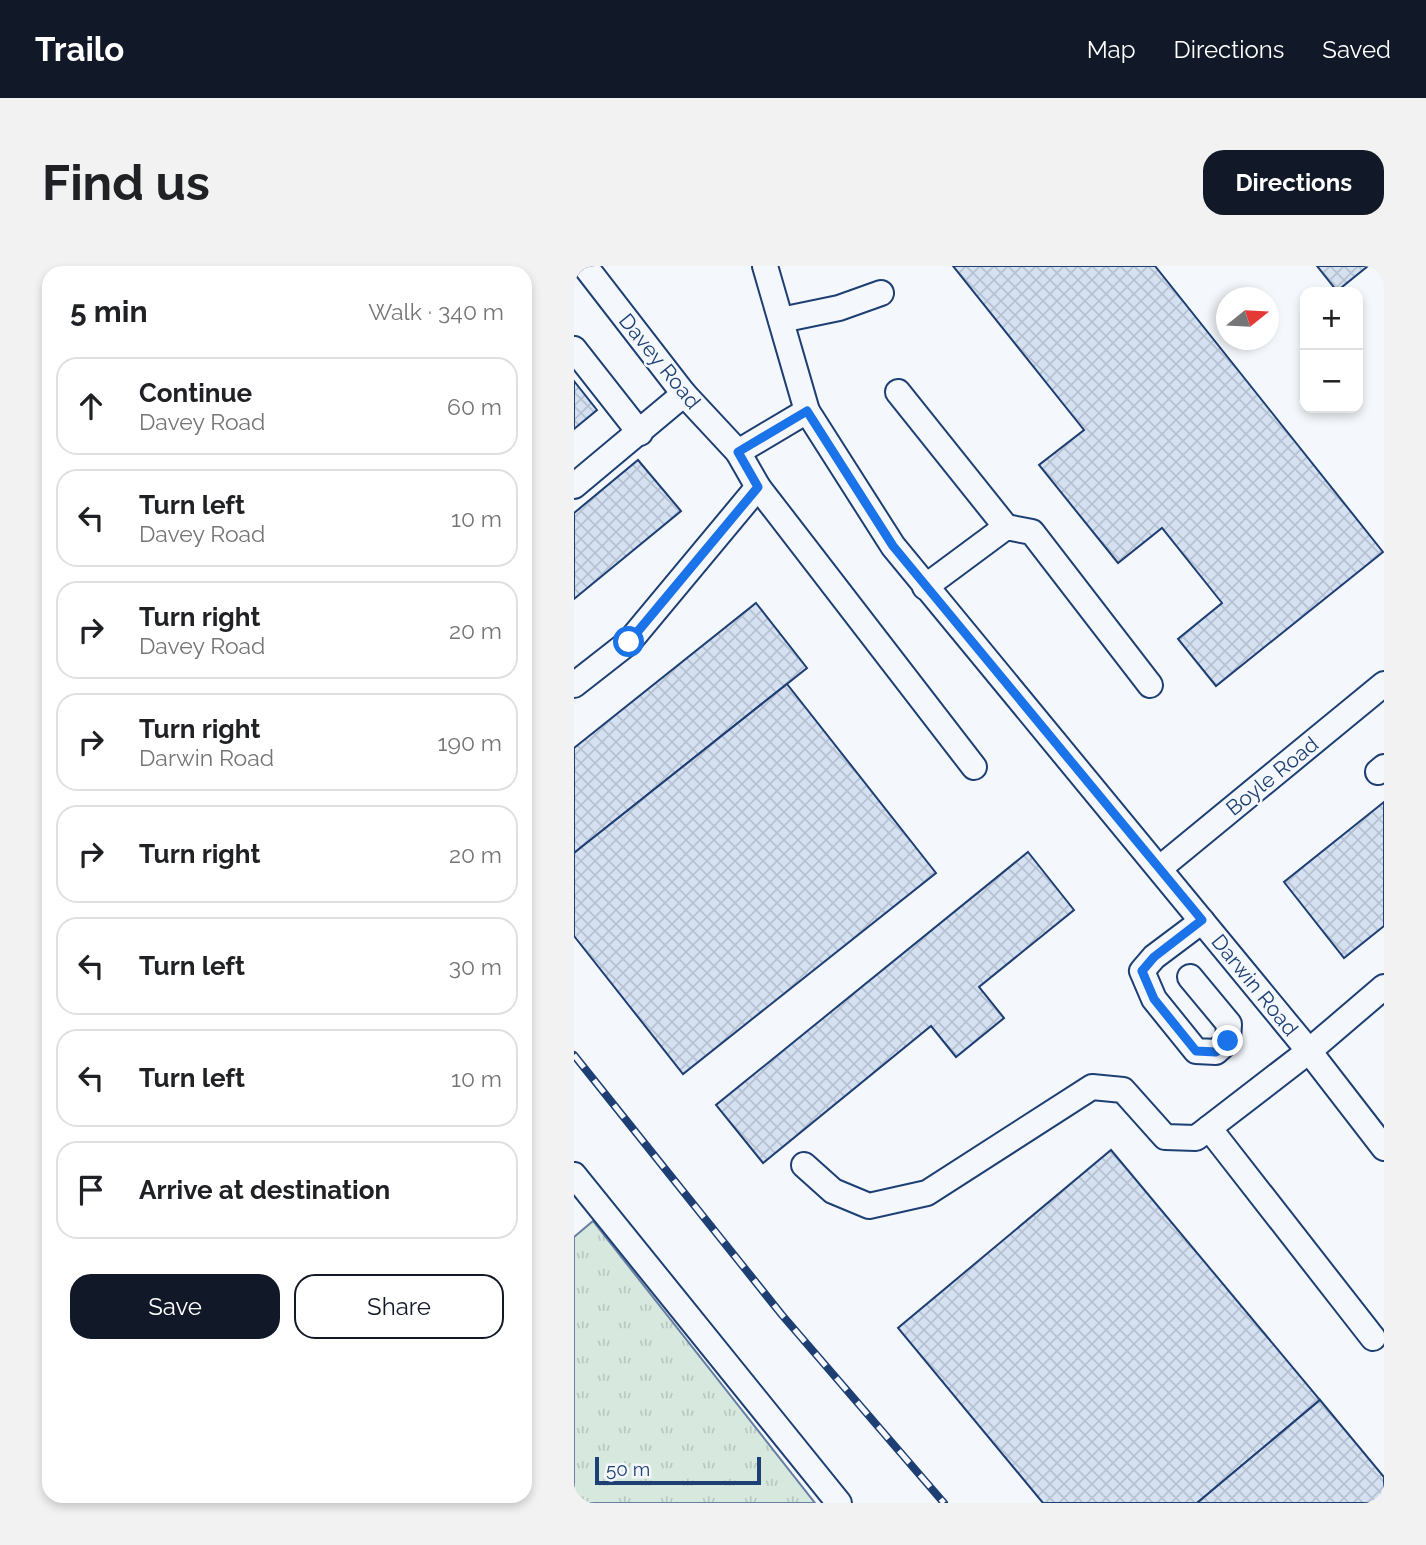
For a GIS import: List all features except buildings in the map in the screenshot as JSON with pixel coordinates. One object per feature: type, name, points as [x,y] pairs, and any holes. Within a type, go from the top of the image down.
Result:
[{"type":"street","name":"Darwin Road","points":[[765,266],[807,411],[893,546],[1380,1135]]},
{"type":"street","name":"Davey Road","points":[[583,274],[684,394],[738,452],[758,487],[974,767]]},
{"type":"street","points":[[781,320],[839,308],[881,293]]},
{"type":"street","points":[[574,349],[640,433]]},
{"type":"street","points":[[898,392],[1006,527],[1032,532],[1150,685]]},
{"type":"street","points":[[574,486],[684,394]]},
{"type":"street","points":[[738,452],[807,411]]},
{"type":"street","points":[[574,685],[629,642],[758,487]]},
{"type":"street","points":[[925,587],[1006,527]]},
{"type":"street","name":"Boyle Road","points":[[1160,867],[1384,684]]},
{"type":"street","points":[[1190,977],[1228,1024],[1228,1041],[1216,1052],[1196,1051],[1154,999],[1142,971],[1154,957],[1202,920]]},
{"type":"street","points":[[804,1165],[833,1191],[869,1206],[927,1193],[1092,1087],[1123,1090],[1165,1137],[1196,1138],[1309,1051],[1384,987]]},
{"type":"street","points":[[1209,1128],[1374,1338]]},
{"type":"street","points":[[574,1175],[839,1503]]},
{"type":"green space","points":[[593,1221],[815,1503],[574,1503],[574,1237]]},
{"type":"railway","points":[[574,1055],[782,1315],[944,1503]]},
{"type":"route","points":[[629,642],[758,487],[738,452],[807,411],[893,546],[1202,920],[1154,957],[1142,971],[1154,999],[1196,1051],[1216,1052],[1228,1041]]}]
